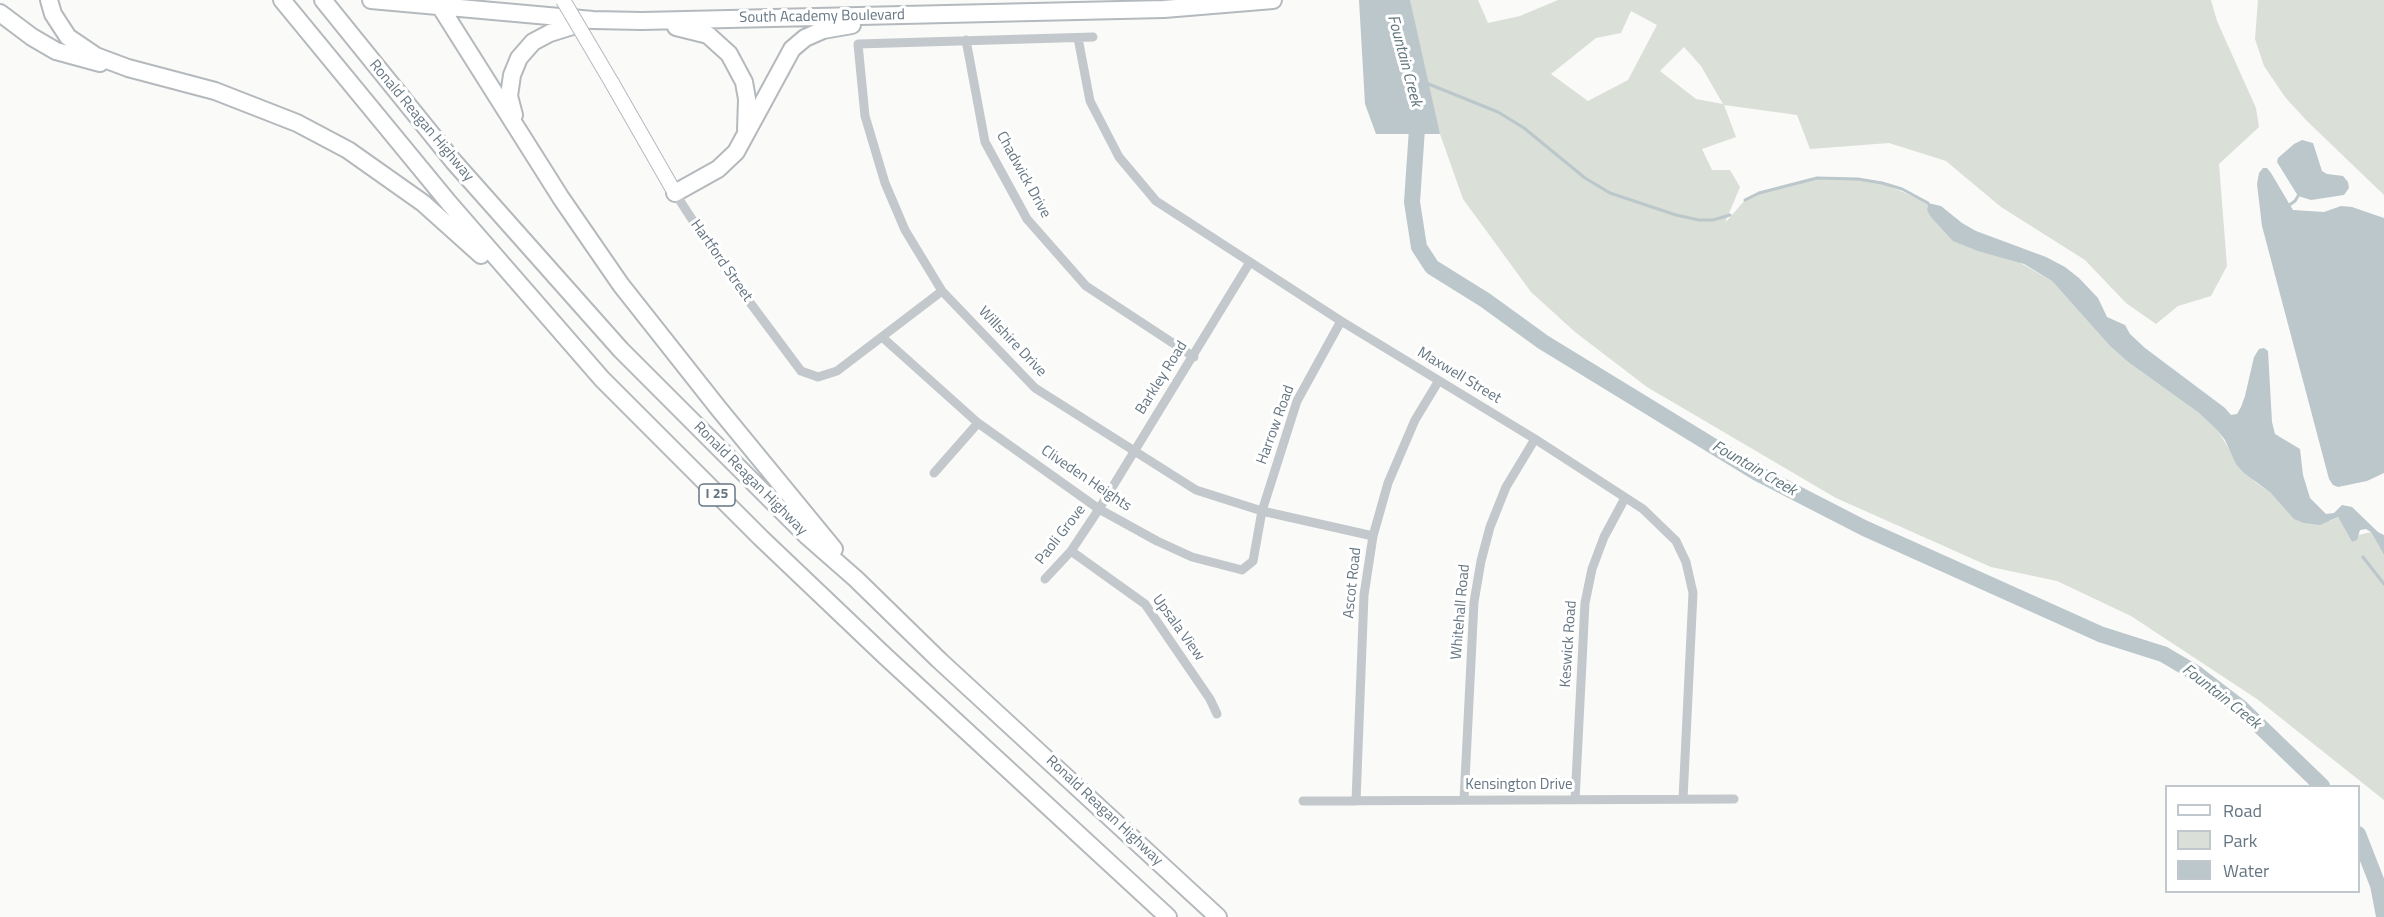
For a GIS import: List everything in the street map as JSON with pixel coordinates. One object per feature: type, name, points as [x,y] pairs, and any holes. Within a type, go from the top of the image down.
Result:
[{"type":"highway","points":[[50,0],[53,14],[68,37],[96,56],[128,68]]},
{"type":"highway","name":"Ronald Reagan Highway","points":[[282,0],[449,203],[602,379],[761,538],[885,656],[1168,917]]},
{"type":"highway","name":"Ronald Reagan Highway","points":[[323,0],[454,162],[621,350],[807,536],[1218,917]]},
{"type":"highway","name":"South Academy Boulevard","points":[[371,0],[438,4],[593,20],[642,21],[1164,9],[1269,0]]},
{"type":"highway","points":[[438,4],[561,198],[621,285],[856,579]]},
{"type":"highway","points":[[0,14],[56,51],[215,91],[297,123],[348,150],[449,224],[515,291],[557,328]]},
{"type":"highway","points":[[675,193],[718,169],[735,153],[746,136],[780,67],[792,49],[805,38],[823,30],[906,16]]},
{"type":"highway","points":[[516,125],[509,96],[512,75],[519,57],[533,42],[550,33],[593,20]]},
{"type":"highway","points":[[642,21],[708,35],[729,54],[744,82],[747,99],[746,136]]},
{"type":"street","name":"Hartford Street","points":[[563,0],[675,193],[719,261],[801,371],[818,377],[837,371],[942,291]]},
{"type":"street","points":[[966,40],[1093,37]]},
{"type":"street","name":"Maxwell Street","points":[[1078,38],[1090,101],[1119,157],[1156,201],[1438,382],[1535,439],[1657,520],[1676,541],[1686,562],[1693,593],[1683,799]]},
{"type":"street","name":"Willshire Drive","points":[[966,40],[858,44],[865,116],[885,183],[905,230],[942,291],[1035,388],[1196,490],[1263,511],[1372,536]]},
{"type":"street","name":"Chadwick Drive","points":[[966,40],[985,142],[1027,219],[1086,286],[1194,357]]},
{"type":"street","name":"Barkley Road","points":[[1099,509],[1250,262]]},
{"type":"street","name":"Harrow Road","points":[[1263,511],[1297,402],[1341,321]]},
{"type":"street","name":"Cliveden Heights","points":[[882,337],[978,423],[1099,509],[1157,541],[1192,557],[1242,570],[1253,561],[1263,511]]},
{"type":"street","name":"Ascot Road","points":[[1356,801],[1364,595],[1372,536],[1388,483],[1415,420],[1438,382]]},
{"type":"street","points":[[934,473],[978,423]]},
{"type":"street","name":"Whitehall Road","points":[[1464,801],[1474,602],[1481,561],[1490,527],[1506,488],[1535,439]]},
{"type":"street","name":"Keswick Road","points":[[1575,800],[1585,603],[1592,569],[1604,537],[1625,498]]},
{"type":"street","name":"Paoli Grove","points":[[1046,579],[1071,551],[1099,509]]},
{"type":"street","name":"Upsala View","points":[[1071,551],[1145,604],[1210,699],[1217,714]]},
{"type":"street","name":"Kensington Drive","points":[[1303,801],[1734,799]]},
{"type":"green space","points":[[1410,0],[1478,0],[1488,23],[1520,16],[1558,0],[2211,0],[2217,21],[2256,108],[2259,127],[2219,164],[2227,266],[2211,296],[2178,306],[2156,324],[2126,303],[2085,260],[2001,207],[1946,161],[1889,143],[1810,149],[1797,115],[1724,105],[1736,137],[1702,149],[1712,170],[1730,170],[1740,187],[1725,223],[1745,200],[1759,193],[1817,178],[1882,183],[1928,203],[1927,210],[2052,281],[2110,346],[2128,362],[2199,413],[2218,431],[2231,452],[2255,482],[2271,493],[2330,521],[2338,517],[2352,542],[2359,535],[2371,532],[2384,555],[2384,800],[2257,699],[2131,616],[2057,581],[1991,567],[1836,498],[1647,387],[1575,332],[1531,292],[1463,199],[1424,82]],"holes":[[[1631,11],[1657,25],[1628,80],[1588,101],[1551,74],[1596,38],[1621,33]],[[1684,47],[1701,66],[1723,104],[1696,99],[1660,71]]]},
{"type":"green space","points":[[2258,0],[2384,0],[2384,195],[2307,121],[2285,97],[2264,66],[2255,39]]},
{"type":"water","points":[[1359,0],[1410,0],[1440,134],[1376,134],[1365,104]]},
{"type":"water","points":[[2302,140],[2313,143],[2322,171],[2343,176],[2348,182],[2349,188],[2344,195],[2311,200],[2298,196],[2277,162],[2278,158]]},
{"type":"water","points":[[2263,168],[2267,168],[2271,173],[2293,210],[2324,212],[2341,206],[2352,207],[2384,218],[2384,473],[2367,481],[2338,487],[2333,485],[2329,479],[2262,226],[2257,184],[2259,173]]},
{"type":"water","points":[[1928,203],[1941,206],[1976,231],[2046,257],[2065,267],[2098,298],[2107,317],[2125,325],[2130,334],[2145,348],[2225,408],[2231,415],[2237,414],[2241,407],[2254,357],[2259,349],[2264,348],[2268,351],[2272,422],[2275,434],[2300,449],[2303,475],[2310,498],[2326,514],[2334,513],[2342,505],[2352,507],[2384,535],[2384,555],[2371,532],[2366,529],[2360,530],[2357,540],[2352,542],[2338,517],[2320,525],[2294,519],[2271,493],[2244,473],[2236,464],[2225,440],[2218,431],[2199,413],[2128,362],[2110,346],[2052,281],[2024,264],[1978,251],[1953,241],[1931,217],[1927,210]]},
{"type":"waterway","points":[[1426,83],[1498,112],[1524,128],[1585,178],[1610,193],[1676,215],[1699,220],[1713,220],[1730,215]]},
{"type":"waterway","name":"Fountain Creek","points":[[1418,114],[1412,202],[1419,247],[1432,267],[1485,300],[1543,342],[1757,473],[1864,528],[2100,634],[2163,654],[2197,674],[2240,707],[2321,785]]},
{"type":"waterway","points":[[1745,200],[1759,193],[1817,178],[1858,179],[1882,183],[1902,189],[1928,203]]},
{"type":"waterway","points":[[2288,206],[2298,196]]},
{"type":"waterway","points":[[2363,557],[2384,584]]},
{"type":"waterway","name":"Fountain Creek","points":[[2360,839],[2378,885],[2384,916]]}]
